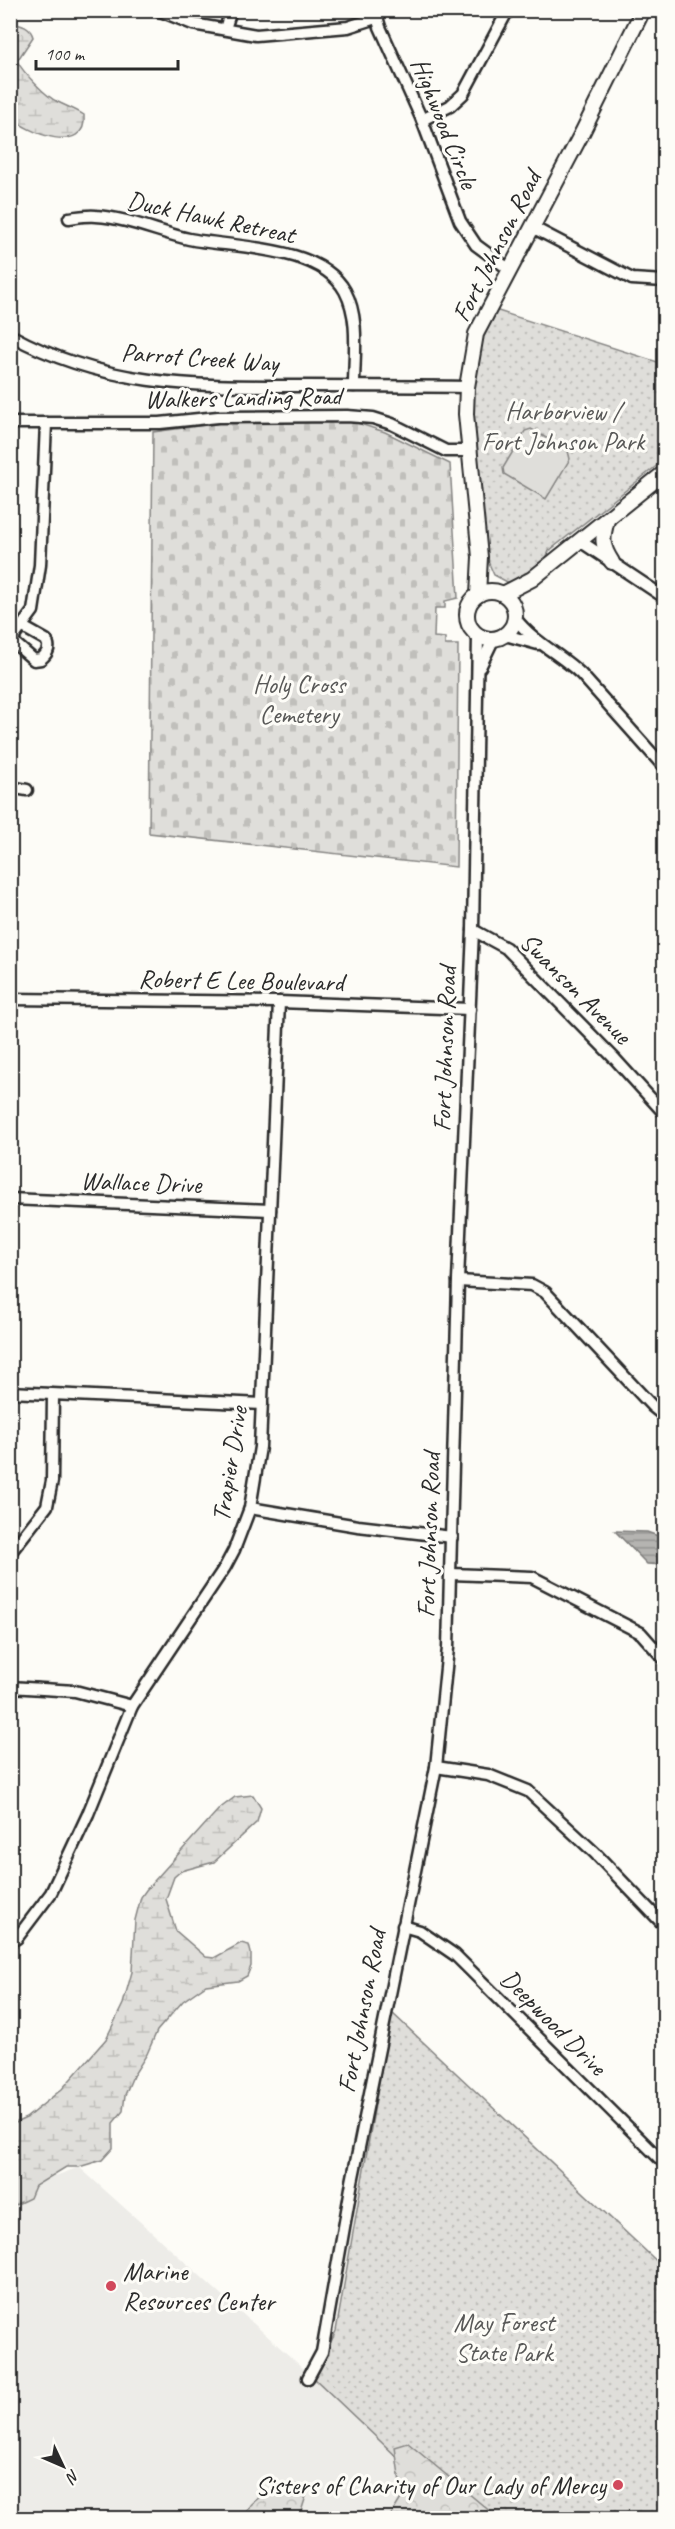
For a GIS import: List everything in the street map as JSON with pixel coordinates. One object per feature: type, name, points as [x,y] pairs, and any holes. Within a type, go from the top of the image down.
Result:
[{"type":"main road","name":"Fort Johnson Road","points":[[478,595],[480,558],[469,451],[466,387],[476,334],[643,10]]},
{"type":"main road","points":[[532,579],[500,592],[478,595],[469,605],[467,616],[470,627],[478,636],[499,637],[510,631],[519,595],[532,579],[664,473]]},
{"type":"main road","points":[[607,519],[602,547],[612,562]]},
{"type":"main road","name":"Fort Johnson Road","points":[[480,558],[492,585],[500,592]]},
{"type":"main road","points":[[500,592],[513,603],[515,614]]},
{"type":"street","points":[[158,10],[193,24],[256,35],[348,27],[376,14]]},
{"type":"street","points":[[225,29],[231,10]]},
{"type":"street","points":[[422,120],[450,106],[463,94],[508,10]]},
{"type":"street","name":"Highwood Circle","points":[[376,14],[422,120],[465,229],[476,245],[510,270]]},
{"type":"street","name":"Duck Hawk Retreat","points":[[69,218],[95,215],[190,239],[278,252],[311,263],[327,272],[345,290],[353,316],[354,386]]},
{"type":"street","points":[[532,227],[633,279],[664,281]]},
{"type":"street","name":"Parrot Creek Way","points":[[10,335],[76,365],[148,381],[210,386],[466,387]]},
{"type":"street","name":"Walkers Landing Road","points":[[10,423],[160,423],[218,417],[347,416],[373,418],[393,424],[446,451],[469,451]]},
{"type":"street","points":[[23,627],[46,640],[48,648],[41,659],[34,660],[11,641],[33,611],[40,565],[46,423]]},
{"type":"street","points":[[580,541],[664,597]]},
{"type":"street","points":[[515,614],[541,645],[566,660],[581,674],[664,767]]},
{"type":"street","name":"Fort Johnson Road","points":[[308,2378],[322,2352],[352,2182],[436,1767],[448,1652],[458,1281],[473,930],[478,636]]},
{"type":"street","points":[[499,637],[541,645]]},
{"type":"street","name":"Fort Johnson Road","points":[[477,679],[484,657],[499,637]]},
{"type":"street","points":[[10,787],[27,790]]},
{"type":"street","name":"Swanson Avenue","points":[[473,930],[506,948],[663,1108]]},
{"type":"street","name":"Robert E Lee Boulevard","points":[[10,999],[279,1002],[470,1009]]},
{"type":"street","name":"Trapier Drive","points":[[10,1942],[17,1938],[51,1893],[88,1814],[132,1706],[225,1567],[243,1532],[250,1508],[260,1447],[279,1002]]},
{"type":"street","name":"Wallace Drive","points":[[10,1199],[270,1210]]},
{"type":"street","points":[[458,1281],[531,1285],[545,1292],[664,1416]]},
{"type":"street","points":[[10,1392],[262,1404]]},
{"type":"street","points":[[10,1553],[47,1506],[52,1481],[53,1395]]},
{"type":"street","points":[[250,1508],[358,1526],[452,1537]]},
{"type":"street","points":[[451,1574],[532,1577],[641,1633],[664,1659]]},
{"type":"street","points":[[10,1687],[75,1691],[132,1706]]},
{"type":"street","points":[[436,1767],[488,1775],[528,1791],[594,1853],[664,1925]]},
{"type":"street","name":"Deepwood Drive","points":[[403,1926],[420,1931],[455,1954],[664,2163]]},
{"type":"shaded area","points":[[615,1531],[647,1532],[664,1538],[664,1565],[647,1564]]},
{"type":"shaded area","name":"Marine Resources Center","points":[[79,2167],[314,2378],[461,2518],[11,2518],[11,2193]]},
{"type":"green space","points":[[11,23],[21,25],[32,33],[33,37],[17,61],[24,71],[41,90],[53,99],[84,115],[83,128],[76,135],[55,138],[29,129],[11,116]]},
{"type":"green space","name":"Harborview / Fort Johnson Park","points":[[495,310],[664,364],[664,460],[549,551],[543,562],[533,571],[509,583],[494,575],[487,559],[473,414],[476,360],[484,333]]},
{"type":"green space","name":"Holy Cross Cemetery","points":[[228,422],[354,422],[385,432],[450,464],[458,598],[445,601],[445,608],[435,608],[434,637],[445,638],[445,645],[458,645],[456,867],[149,833],[153,432]]},
{"type":"green space","points":[[531,429],[568,451],[570,459],[546,499],[504,474],[503,468],[525,431]]},
{"type":"green space","points":[[253,1795],[261,1808],[257,1822],[214,1862],[181,1871],[174,1877],[166,1899],[176,1931],[206,1957],[214,1958],[241,1943],[249,1945],[251,1966],[247,1976],[238,1981],[206,1985],[183,2001],[157,2031],[147,2054],[133,2076],[125,2095],[123,2111],[113,2123],[113,2148],[102,2160],[79,2167],[66,2167],[35,2186],[30,2198],[11,2207],[11,2125],[26,2118],[62,2089],[106,2039],[123,2004],[132,1972],[135,1920],[141,1897],[219,1809],[235,1797]]},
{"type":"green space","name":"May Forest State Park","points":[[391,2012],[664,2268],[664,2518],[461,2518],[314,2378],[336,2331]]},
{"type":"green space","points":[[408,2443],[498,2518],[389,2518],[402,2497],[395,2447]]},
{"type":"green space","points":[[297,2485],[307,2493],[299,2518],[244,2518],[247,2510],[258,2498],[273,2491]]},
{"type":"place","name":"Marine Resources Center","points":[[111,2286]]},
{"type":"place","name":"Sisters of Charity of Our Lady of Mercy","points":[[618,2485]]}]
